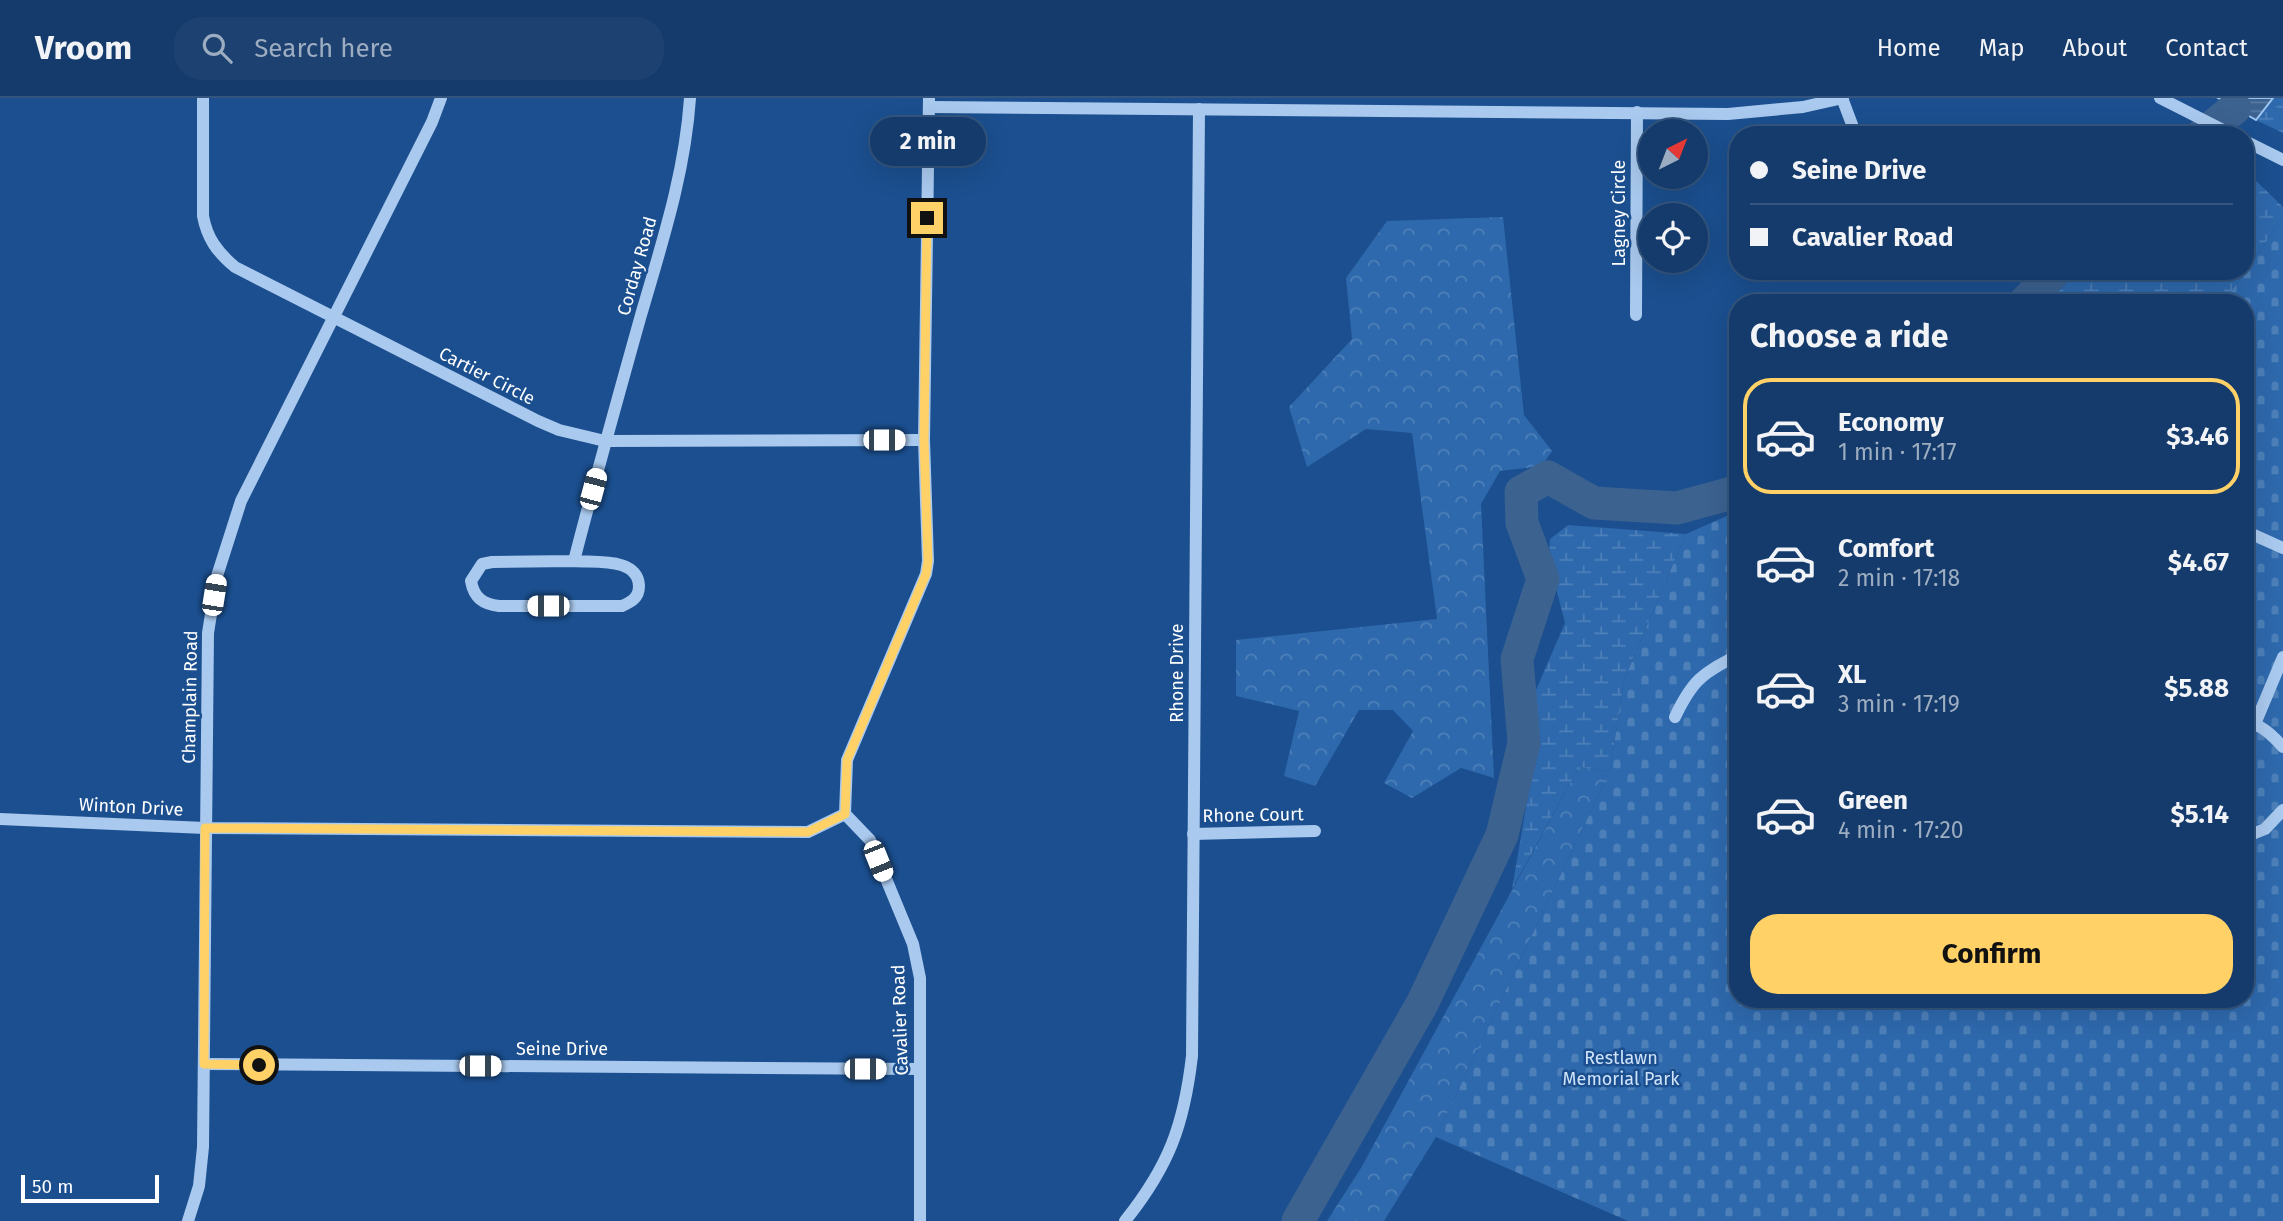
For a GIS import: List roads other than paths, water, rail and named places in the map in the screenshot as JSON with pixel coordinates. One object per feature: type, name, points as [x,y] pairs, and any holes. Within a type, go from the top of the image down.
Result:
[{"type":"street","name":"Cartier Circle","points":[[203,98],[205,230],[212,243],[235,267],[538,421],[559,430],[605,441],[924,440]]},
{"type":"street","name":"Champlain Road","points":[[188,1221],[201,1173],[208,633],[217,576],[241,501],[432,122],[441,98]]},
{"type":"street","name":"Corday Road","points":[[574,561],[605,441],[677,191],[690,98]]},
{"type":"street","points":[[845,814],[847,760],[926,574],[928,561],[924,440],[929,102],[1118,109],[1728,114],[1803,107],[1842,98],[1853,126]]},
{"type":"street","points":[[2160,98],[2215,126]]},
{"type":"street","name":"Rhone Drive","points":[[1125,1221],[1145,1197],[1177,1134],[1187,1096],[1192,1056],[1199,109]]},
{"type":"street","name":"Lagney Circle","points":[[1636,315],[1637,112]]},
{"type":"street","points":[[2254,145],[2283,160]]},
{"type":"street","points":[[2254,535],[2283,548]]},
{"type":"street","points":[[574,561],[624,565],[633,571],[639,582],[638,592],[632,601],[622,606],[499,606],[488,605],[479,600],[472,590],[471,581],[482,564],[574,561]]},
{"type":"street","points":[[2254,714],[2283,657]]},
{"type":"street","points":[[1675,717],[1700,676],[1729,660]]},
{"type":"street","points":[[2254,724],[2270,733],[2283,747]]},
{"type":"street","points":[[2254,833],[2265,829],[2283,810]]},
{"type":"street","name":"Winton Drive","points":[[0,819],[205,828],[808,832],[845,814]]},
{"type":"street","name":"Cavalier Road","points":[[845,814],[870,840],[913,944],[920,978],[920,1221]]},
{"type":"street","name":"Rhone Court","points":[[1193,834],[1315,831]]},
{"type":"street","name":"Seine Drive","points":[[204,1064],[920,1069]]},
{"type":"waterway","points":[[2213,126],[2235,108]]},
{"type":"waterway","points":[[2033,294],[2046,280]]},
{"type":"waterway","points":[[1298,1221],[1422,1004],[1502,835],[1524,743],[1517,659],[1543,579],[1522,523],[1521,492],[1548,477],[1594,503],[1677,508],[1729,494]]},
{"type":"park label","name":"Restlawn Memorial Park","points":[[1621,1068]]}]
